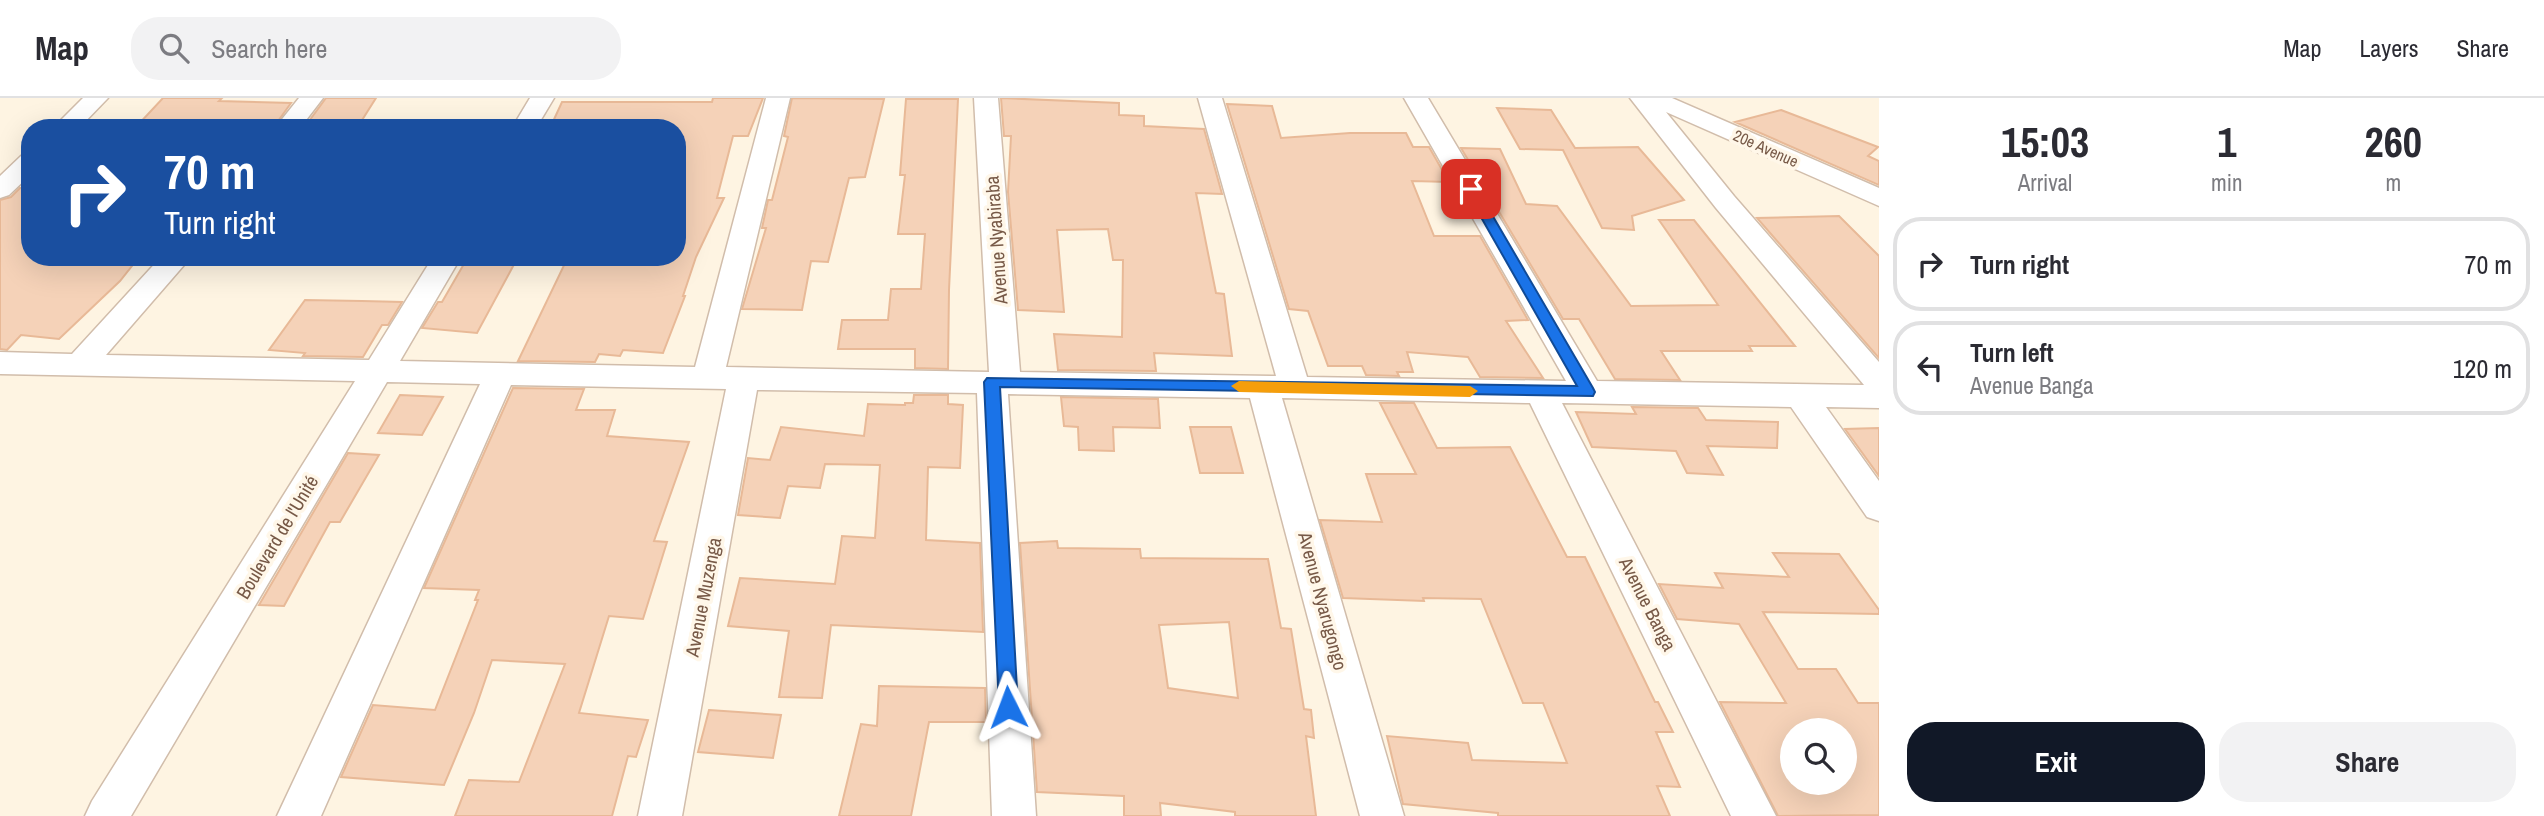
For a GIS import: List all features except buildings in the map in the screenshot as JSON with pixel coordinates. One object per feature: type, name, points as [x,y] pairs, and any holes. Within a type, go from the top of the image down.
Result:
[{"type":"street","points":[[74,119],[96,98]]},
{"type":"street","points":[[294,119],[311,98]]},
{"type":"street","points":[[529,119],[542,98]]},
{"type":"street","points":[[708,379],[778,98]]},
{"type":"street","name":"Avenue Nyabiraba","points":[[986,98],[1014,816]]},
{"type":"street","name":"Avenue Nyarugongo","points":[[1210,98],[1382,816]]},
{"type":"street","points":[[1416,98],[1588,392]]},
{"type":"street","points":[[1642,98],[1725,202],[1879,382]]},
{"type":"street","name":"20e Avenue","points":[[1653,98],[1879,198]]},
{"type":"street","points":[[0,190],[21,170]]},
{"type":"street","points":[[82,363],[169,266]]},
{"type":"street","name":"Boulevard de l'Unité","points":[[107,816],[442,266]]},
{"type":"street","points":[[0,363],[708,379],[1879,397]]},
{"type":"street","points":[[299,816],[501,373]]},
{"type":"street","name":"Avenue Muzenga","points":[[660,816],[744,379]]},
{"type":"street","name":"Avenue Banga","points":[[1541,392],[1754,816]]},
{"type":"street","points":[[1801,397],[1879,507]]},
{"type":"slow traffic","points":[[1239,386],[1470,391]]},
{"type":"route","points":[[1008,707],[992,382],[1588,392],[1471,189]]}]
